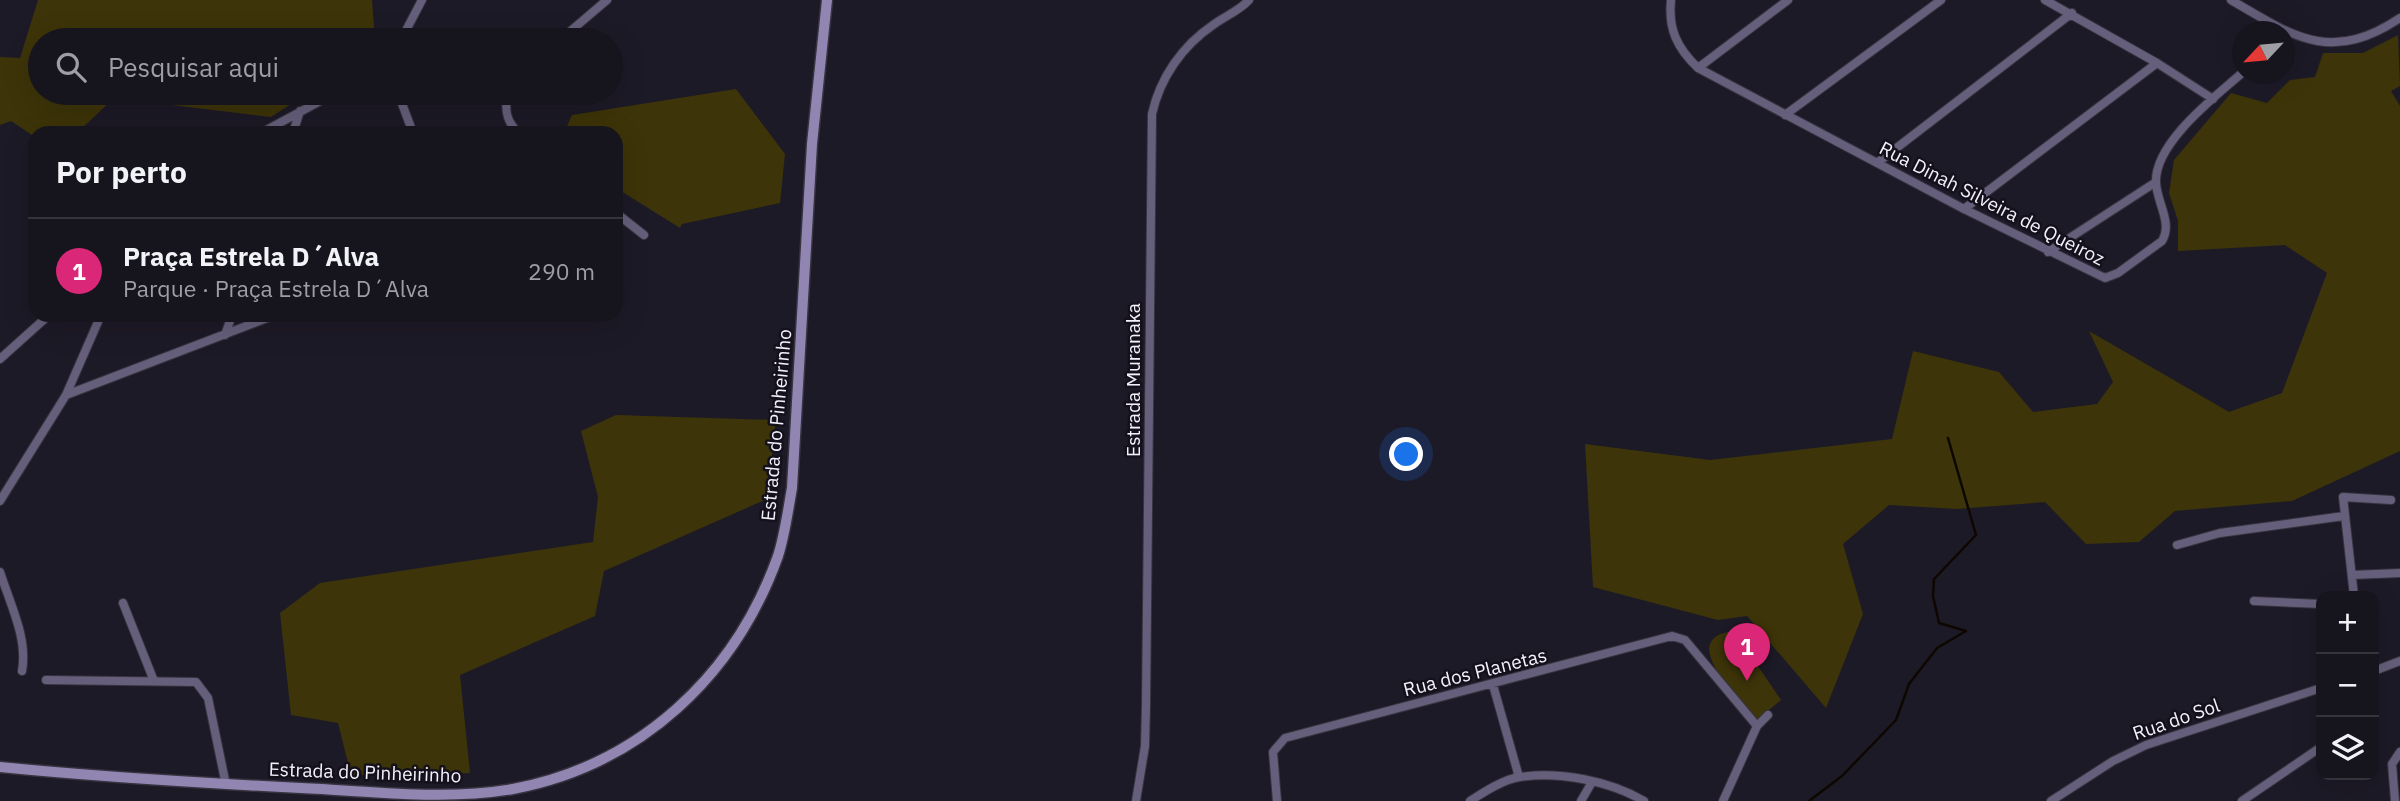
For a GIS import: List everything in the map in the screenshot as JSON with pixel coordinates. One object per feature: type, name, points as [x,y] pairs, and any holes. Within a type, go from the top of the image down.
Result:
[{"type":"main road","name":"Estrada do Pinheirinho","points":[[0,767],[226,785],[436,796],[512,790],[566,774],[614,754],[666,720],[715,671],[747,626],[779,553],[792,488],[813,144],[827,0]]},
{"type":"street","points":[[407,28],[422,0]]},
{"type":"street","points":[[574,28],[607,0]]},
{"type":"street","name":"Estrada Muranaka","points":[[1136,801],[1144,746],[1146,705],[1152,114],[1157,91],[1174,64],[1199,36],[1249,0]]},
{"type":"street","points":[[1671,0],[1672,33],[1686,57],[1698,68],[1788,0]]},
{"type":"street","points":[[1785,115],[1941,0]]},
{"type":"street","points":[[2045,0],[2157,63],[2213,99]]},
{"type":"street","points":[[2231,0],[2264,21]]},
{"type":"street","points":[[1877,163],[2072,13]]},
{"type":"street","points":[[2295,37],[2347,42],[2368,37],[2400,18]]},
{"type":"street","points":[[1964,209],[2157,63]]},
{"type":"street","name":"Rua Dinah Silveira de Queiroz","points":[[1698,68],[2097,276],[2111,277],[2118,273],[2156,247],[2166,236],[2167,224],[2156,183]]},
{"type":"street","points":[[2049,252],[2156,183],[2165,153],[2190,121],[2232,82]]},
{"type":"street","points":[[273,126],[312,105]]},
{"type":"street","points":[[403,105],[411,126]]},
{"type":"street","points":[[508,105],[508,120],[513,126]]},
{"type":"street","points":[[295,126],[300,111]]},
{"type":"street","points":[[623,218],[644,235]]},
{"type":"street","points":[[0,359],[40,322]]},
{"type":"street","points":[[0,501],[66,395],[98,322]]},
{"type":"street","points":[[225,335],[230,322]]},
{"type":"street","points":[[66,395],[258,322]]},
{"type":"street","points":[[2354,591],[2343,498],[2391,500]]},
{"type":"street","points":[[2177,545],[2220,533],[2344,516]]},
{"type":"street","points":[[0,572],[22,638],[25,655],[22,671]]},
{"type":"street","points":[[2352,575],[2400,573]]},
{"type":"street","points":[[2254,601],[2316,604]]},
{"type":"street","points":[[123,603],[154,681]]},
{"type":"street","name":"Rua dos Planetas","points":[[1278,801],[1273,752],[1284,738],[1672,636],[1685,640],[1757,726]]},
{"type":"street","points":[[2379,669],[2400,661]]},
{"type":"street","points":[[47,680],[196,682],[205,690],[226,785]]},
{"type":"street","points":[[1493,685],[1519,777]]},
{"type":"street","name":"Rua do Sol","points":[[2051,801],[2113,761],[2146,745],[2316,690]]},
{"type":"street","points":[[1723,801],[1757,726],[1768,715]]},
{"type":"street","points":[[2242,801],[2316,750]]},
{"type":"street","points":[[2395,801],[2392,764],[2400,752]]},
{"type":"street","points":[[1470,801],[1519,777],[1568,778],[1592,782],[1615,787],[1644,801]]},
{"type":"street","points":[[1581,801],[1592,782]]},
{"type":"shaded area","points":[[38,0],[372,0],[374,28],[29,28]]},
{"type":"shaded area","points":[[28,32],[28,105],[107,105],[84,126],[28,126],[28,132],[11,121],[0,125],[0,57],[20,58]]},
{"type":"shaded area","points":[[2398,35],[2400,86],[2391,91],[2400,106],[2400,451],[2292,501],[2175,511],[2139,542],[2086,544],[2045,502],[1957,509],[1889,505],[1843,544],[1863,614],[1826,708],[1747,616],[1718,620],[1593,587],[1585,444],[1710,460],[1892,439],[1913,351],[1999,372],[2033,412],[2097,404],[2113,382],[2089,331],[2229,412],[2282,393],[2327,273],[2285,245],[2178,251],[2178,221],[2169,193],[2174,160],[2231,93],[2267,103],[2286,84],[2295,84],[2295,79],[2315,77],[2323,53],[2363,53]]},
{"type":"shaded area","points":[[736,89],[785,154],[780,203],[682,224],[680,228],[623,192],[623,126],[567,126],[572,115]]},
{"type":"shaded area","points":[[172,105],[290,105],[271,117]]},
{"type":"shaded area","points":[[616,415],[776,420],[767,499],[604,571],[595,616],[460,675],[470,773],[351,775],[338,723],[291,715],[280,613],[320,583],[593,542],[598,497],[581,431]]},
{"type":"shaded area","points":[[1734,631],[1781,700],[1757,720],[1726,684],[1710,657],[1710,645],[1717,636]]},
{"type":"waterway","points":[[1809,801],[1842,776],[1896,720],[1909,684],[1937,648],[1966,631],[1939,623],[1933,596],[1934,579],[1976,535],[1948,438]]},
{"type":"place","name":"Praça Estrela D´Alva","points":[[1747,681]]}]
